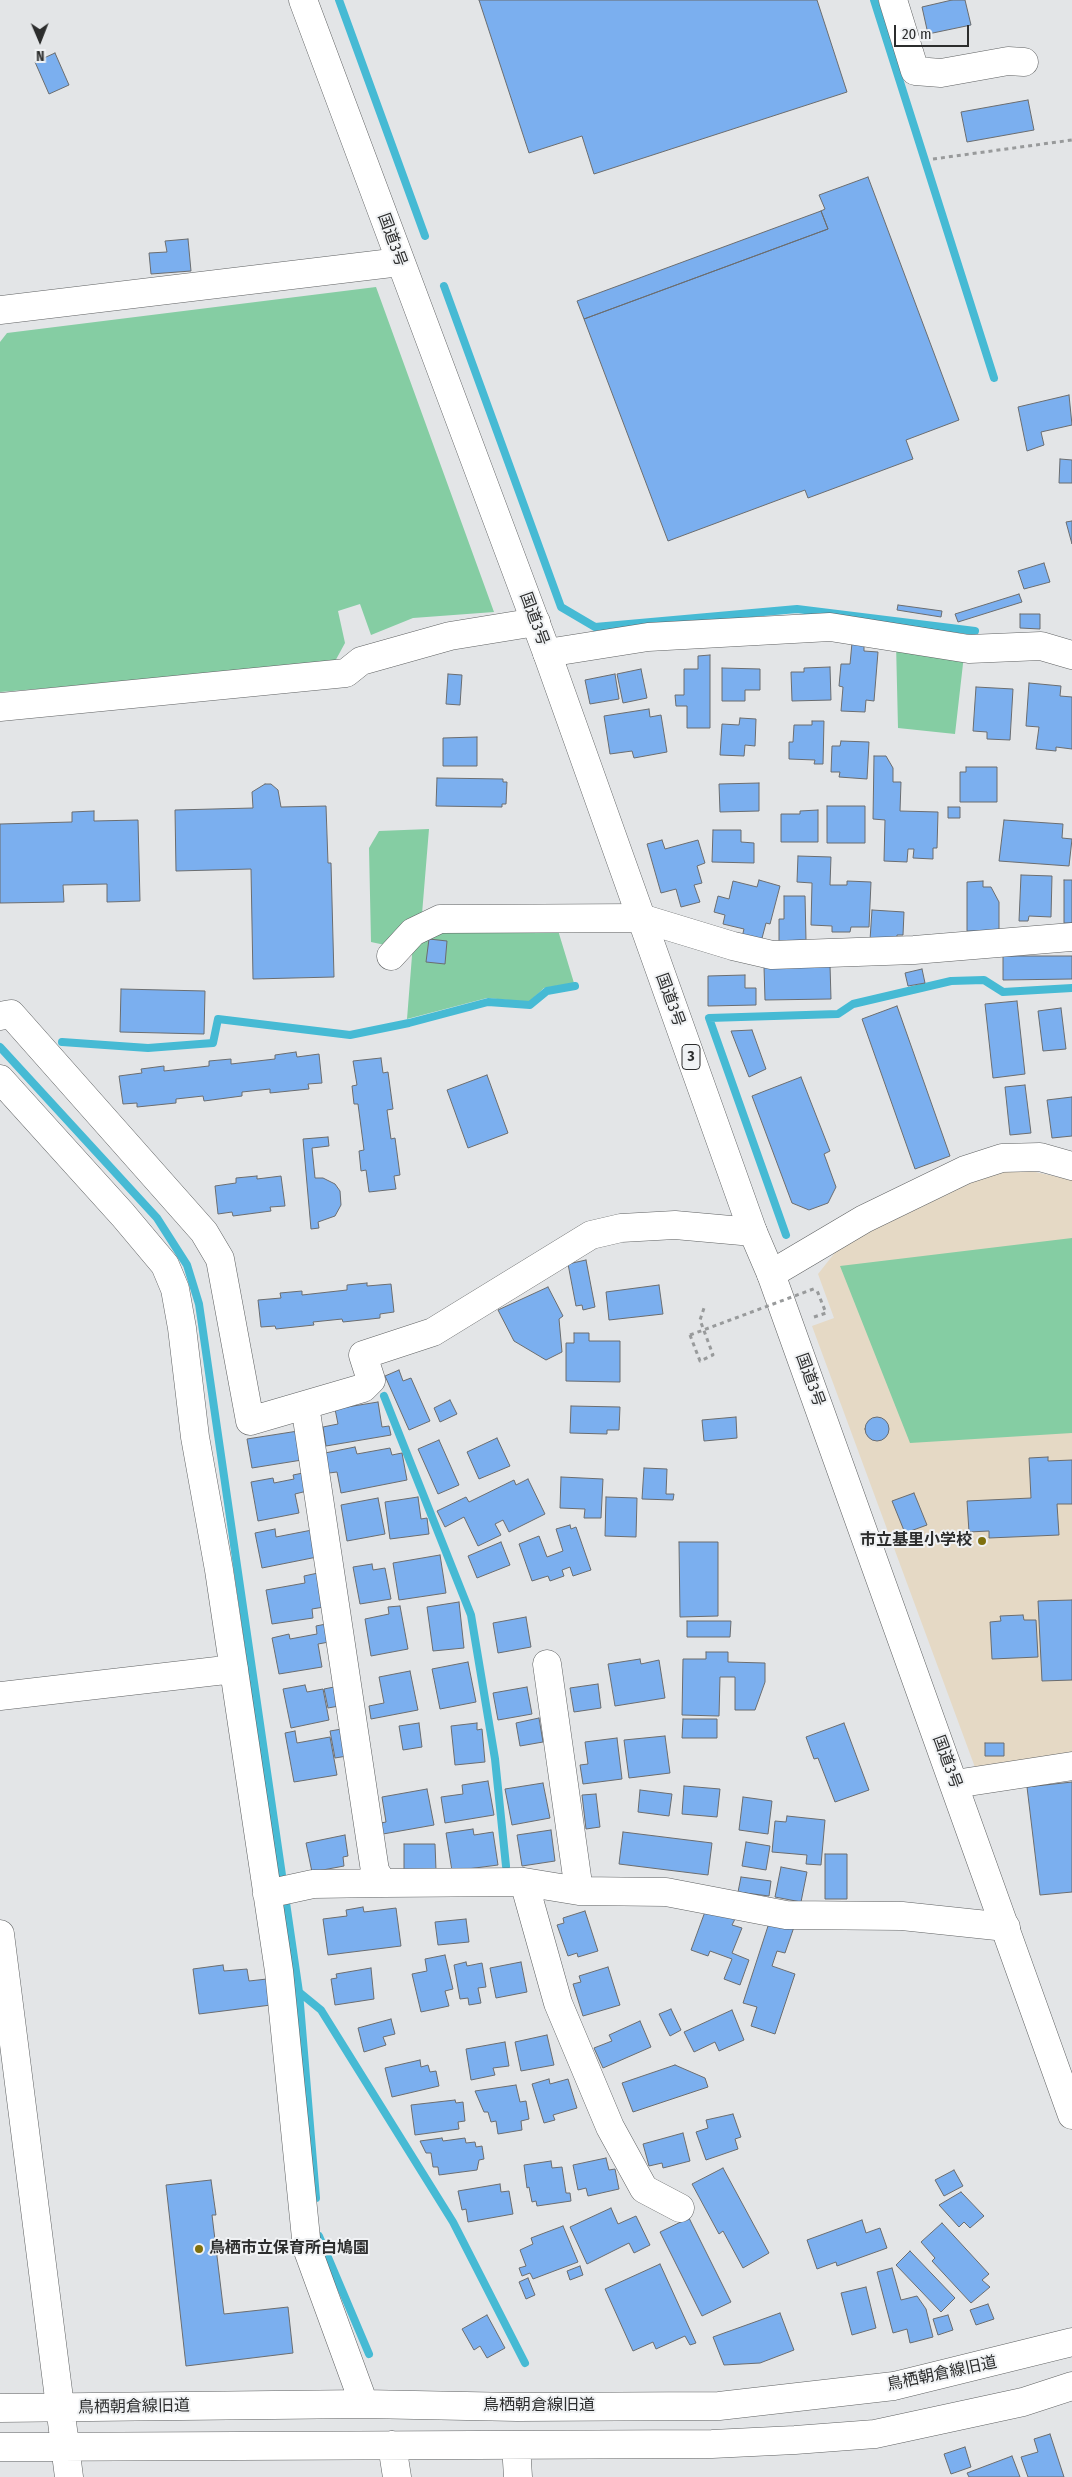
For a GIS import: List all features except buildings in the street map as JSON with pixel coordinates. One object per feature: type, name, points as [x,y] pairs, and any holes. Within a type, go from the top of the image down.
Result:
[{"type":"main road","name":"国道3号","points":[[303,0],[547,652],[753,1232],[771,1274],[1072,2115]]},
{"type":"main road","points":[[893,0],[915,71],[941,73],[1008,61],[1024,62]]},
{"type":"main road","points":[[0,310],[400,262]]},
{"type":"main road","points":[[0,707],[346,674],[361,661],[450,636],[536,622]]},
{"type":"main road","points":[[547,652],[648,638],[830,627],[969,649],[1041,646],[1072,654]]},
{"type":"main road","points":[[391,956],[413,932],[440,919],[641,918],[733,946],[772,955],[914,950],[1072,937]]},
{"type":"main road","points":[[5,1015],[204,1232],[220,1259],[250,1421],[363,1388],[372,1380],[363,1355],[433,1332],[591,1235],[621,1228],[675,1226],[753,1232]]},
{"type":"main road","points":[[0,1079],[159,1258],[175,1289],[182,1328],[195,1437],[234,1669],[279,1971],[307,2248],[364,2404]]},
{"type":"main road","points":[[771,1274],[864,1219],[965,1170],[1002,1158],[1040,1157],[1072,1166]]},
{"type":"main road","points":[[306,1405],[375,1871],[383,1883]]},
{"type":"main road","points":[[547,1664],[579,1891]]},
{"type":"main road","points":[[0,1696],[234,1669]]},
{"type":"main road","points":[[955,1784],[1072,1766]]},
{"type":"main road","points":[[267,1894],[313,1884],[524,1882],[579,1891],[666,1892],[786,1915],[902,1916],[1006,1927]]},
{"type":"main road","points":[[524,1882],[558,2003],[610,2127],[644,2189],[680,2208]]},
{"type":"main road","points":[[0,1934],[70,2477]]},
{"type":"main road","name":"鳥栖朝倉線旧道","points":[[0,2408],[364,2404],[517,2407],[718,2406],[894,2386],[1072,2342]]},
{"type":"main road","points":[[0,2447],[712,2444],[875,2434],[1023,2402],[1072,2386]]},
{"type":"main road","points":[[392,2444],[397,2477]]},
{"type":"main road","points":[[516,2445],[518,2477]]},
{"type":"path","points":[[933,158],[1072,140]]},
{"type":"path","points":[[704,1308],[700,1320],[713,1355],[700,1361],[690,1336],[816,1288],[826,1313],[812,1318],[809,1310]]},
{"type":"shaded area","name":"市立基里小学校","points":[[1026,1170],[1072,1180],[1072,1756],[976,1770],[812,1326],[834,1318],[818,1274],[841,1245],[979,1179],[1003,1171]]},
{"type":"green space","points":[[376,287],[494,612],[413,618],[371,635],[360,604],[338,611],[345,643],[333,665],[0,692],[0,342],[7,333]]},
{"type":"green space","points":[[896,643],[964,655],[955,734],[898,728]]},
{"type":"green space","points":[[429,829],[422,914],[385,945],[371,942],[369,848],[379,831]]},
{"type":"green space","points":[[557,927],[574,983],[544,988],[529,1002],[487,998],[407,1019],[413,943],[433,929]]},
{"type":"green space","points":[[1072,1238],[1072,1433],[910,1443],[840,1266]]},
{"type":"waterway","points":[[339,0],[425,236]]},
{"type":"waterway","points":[[874,0],[994,378]]},
{"type":"waterway","points":[[444,286],[561,607],[595,627],[797,609],[975,631]]},
{"type":"waterway","points":[[786,1235],[709,1018],[838,1014],[853,1004],[951,981],[984,980],[1003,992],[1072,988]]},
{"type":"waterway","points":[[62,1042],[148,1048],[213,1043],[218,1019],[350,1035],[409,1023],[488,1002],[530,1005],[547,991],[575,986]]},
{"type":"waterway","points":[[0,1047],[157,1218],[187,1265],[199,1304],[299,1992],[316,2198]]},
{"type":"waterway","points":[[384,1396],[471,1615],[495,1759],[506,1866]]},
{"type":"waterway","points":[[299,1992],[321,2010],[453,2222],[525,2363]]},
{"type":"waterway","points":[[319,2236],[369,2354]]},
{"type":"place","name":"市立基里小学校","points":[[982,1541]]},
{"type":"place","name":"鳥栖市立保育所白鳩園","points":[[199,2249]]}]
